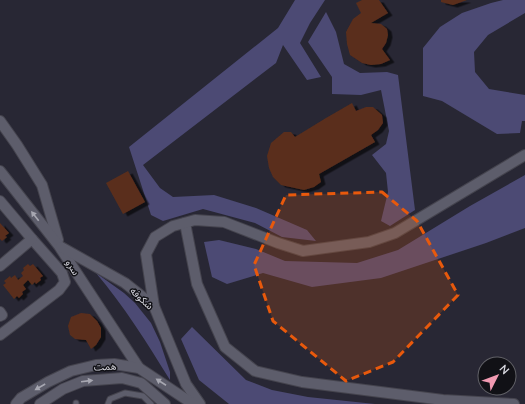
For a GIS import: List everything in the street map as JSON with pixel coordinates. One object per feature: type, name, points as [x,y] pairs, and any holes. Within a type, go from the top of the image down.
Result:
[{"type":"street","points":[[0,121],[42,185],[59,246]]},
{"type":"street","points":[[154,306],[146,254],[154,237],[173,226],[195,220],[224,222],[303,251],[369,242],[395,233],[525,155]]},
{"type":"street","name":"سرو","points":[[0,171],[59,246],[140,368]]},
{"type":"street","points":[[0,201],[62,273],[65,282],[59,290],[0,335]]},
{"type":"street","points":[[185,223],[197,284],[225,347],[255,371],[302,382],[419,397],[443,400],[514,404]]},
{"type":"street","points":[[0,266],[32,239]]},
{"type":"street","name":"شکوفه","points":[[59,246],[126,283],[154,306],[186,384],[200,404]]},
{"type":"street","points":[[0,312],[2,315],[0,316]]},
{"type":"street","name":"همت","points":[[16,404],[21,398],[48,382],[71,371],[102,364],[114,364],[140,368],[193,404]]},
{"type":"street","name":"همت","points":[[40,404],[63,389],[83,381],[122,378],[141,383],[165,404]]},
{"type":"lane","points":[[108,404],[110,398],[125,393],[143,396],[151,404]]},
{"type":"highlighted area","points":[[382,192],[417,221],[458,295],[393,362],[346,381],[273,321],[254,265],[286,195]]},
{"type":"shaded area","points":[[295,0],[325,0],[310,23],[300,43],[321,77],[307,80],[283,45],[276,63],[143,165],[160,188],[173,197],[214,195],[256,208],[307,230],[316,241],[282,237],[255,223],[203,209],[163,221],[151,215],[129,147],[278,28]]},
{"type":"shaded area","points":[[503,0],[525,0],[525,13],[488,35],[474,52],[475,72],[489,89],[525,95],[525,121],[522,121],[520,133],[497,134],[442,101],[423,96],[423,48],[440,27],[462,13]]},
{"type":"shaded area","points":[[326,12],[336,32],[344,64],[360,73],[387,72],[398,75],[415,210],[390,226],[381,221],[388,192],[386,173],[372,155],[386,144],[389,131],[381,90],[361,95],[332,94],[332,77],[308,42]]},
{"type":"shaded area","points":[[525,175],[525,228],[486,243],[381,278],[312,287],[263,273],[227,284],[212,277],[204,242],[219,240],[256,249],[285,261],[357,263],[398,250],[470,206]]},
{"type":"shaded area","points":[[96,273],[124,293],[135,303],[151,323],[160,342],[170,372],[170,380],[126,312]]},
{"type":"shaded area","points":[[192,327],[246,380],[272,390],[308,397],[375,404],[229,404],[199,380],[181,339]]},
{"type":"building","points":[[362,0],[379,0],[388,13],[371,23],[381,24],[387,29],[388,35],[386,43],[382,49],[390,60],[381,64],[371,65],[362,63],[350,55],[346,32],[353,19],[361,13],[356,3]]},
{"type":"building","points":[[441,0],[467,0],[453,5],[441,2]]},
{"type":"building","points":[[352,103],[356,111],[366,107],[373,107],[382,115],[383,123],[378,130],[371,135],[375,142],[319,174],[321,182],[314,187],[304,190],[281,185],[273,177],[269,168],[267,156],[271,143],[284,132],[291,132],[295,137]]},
{"type":"building","points":[[128,171],[145,202],[123,214],[106,183]]},
{"type":"building","points":[[0,223],[9,233],[2,241],[0,239]]},
{"type":"building","points":[[28,264],[30,266],[33,264],[43,276],[36,284],[35,282],[32,285],[28,280],[23,285],[26,289],[22,292],[23,294],[19,298],[17,296],[14,299],[3,285],[6,283],[4,281],[10,276],[11,278],[15,275],[18,280],[23,276],[21,273],[24,270],[23,268]]},
{"type":"building","points":[[81,313],[90,314],[101,328],[101,337],[96,345],[91,349],[86,340],[75,339],[70,335],[68,326],[71,317]]}]
